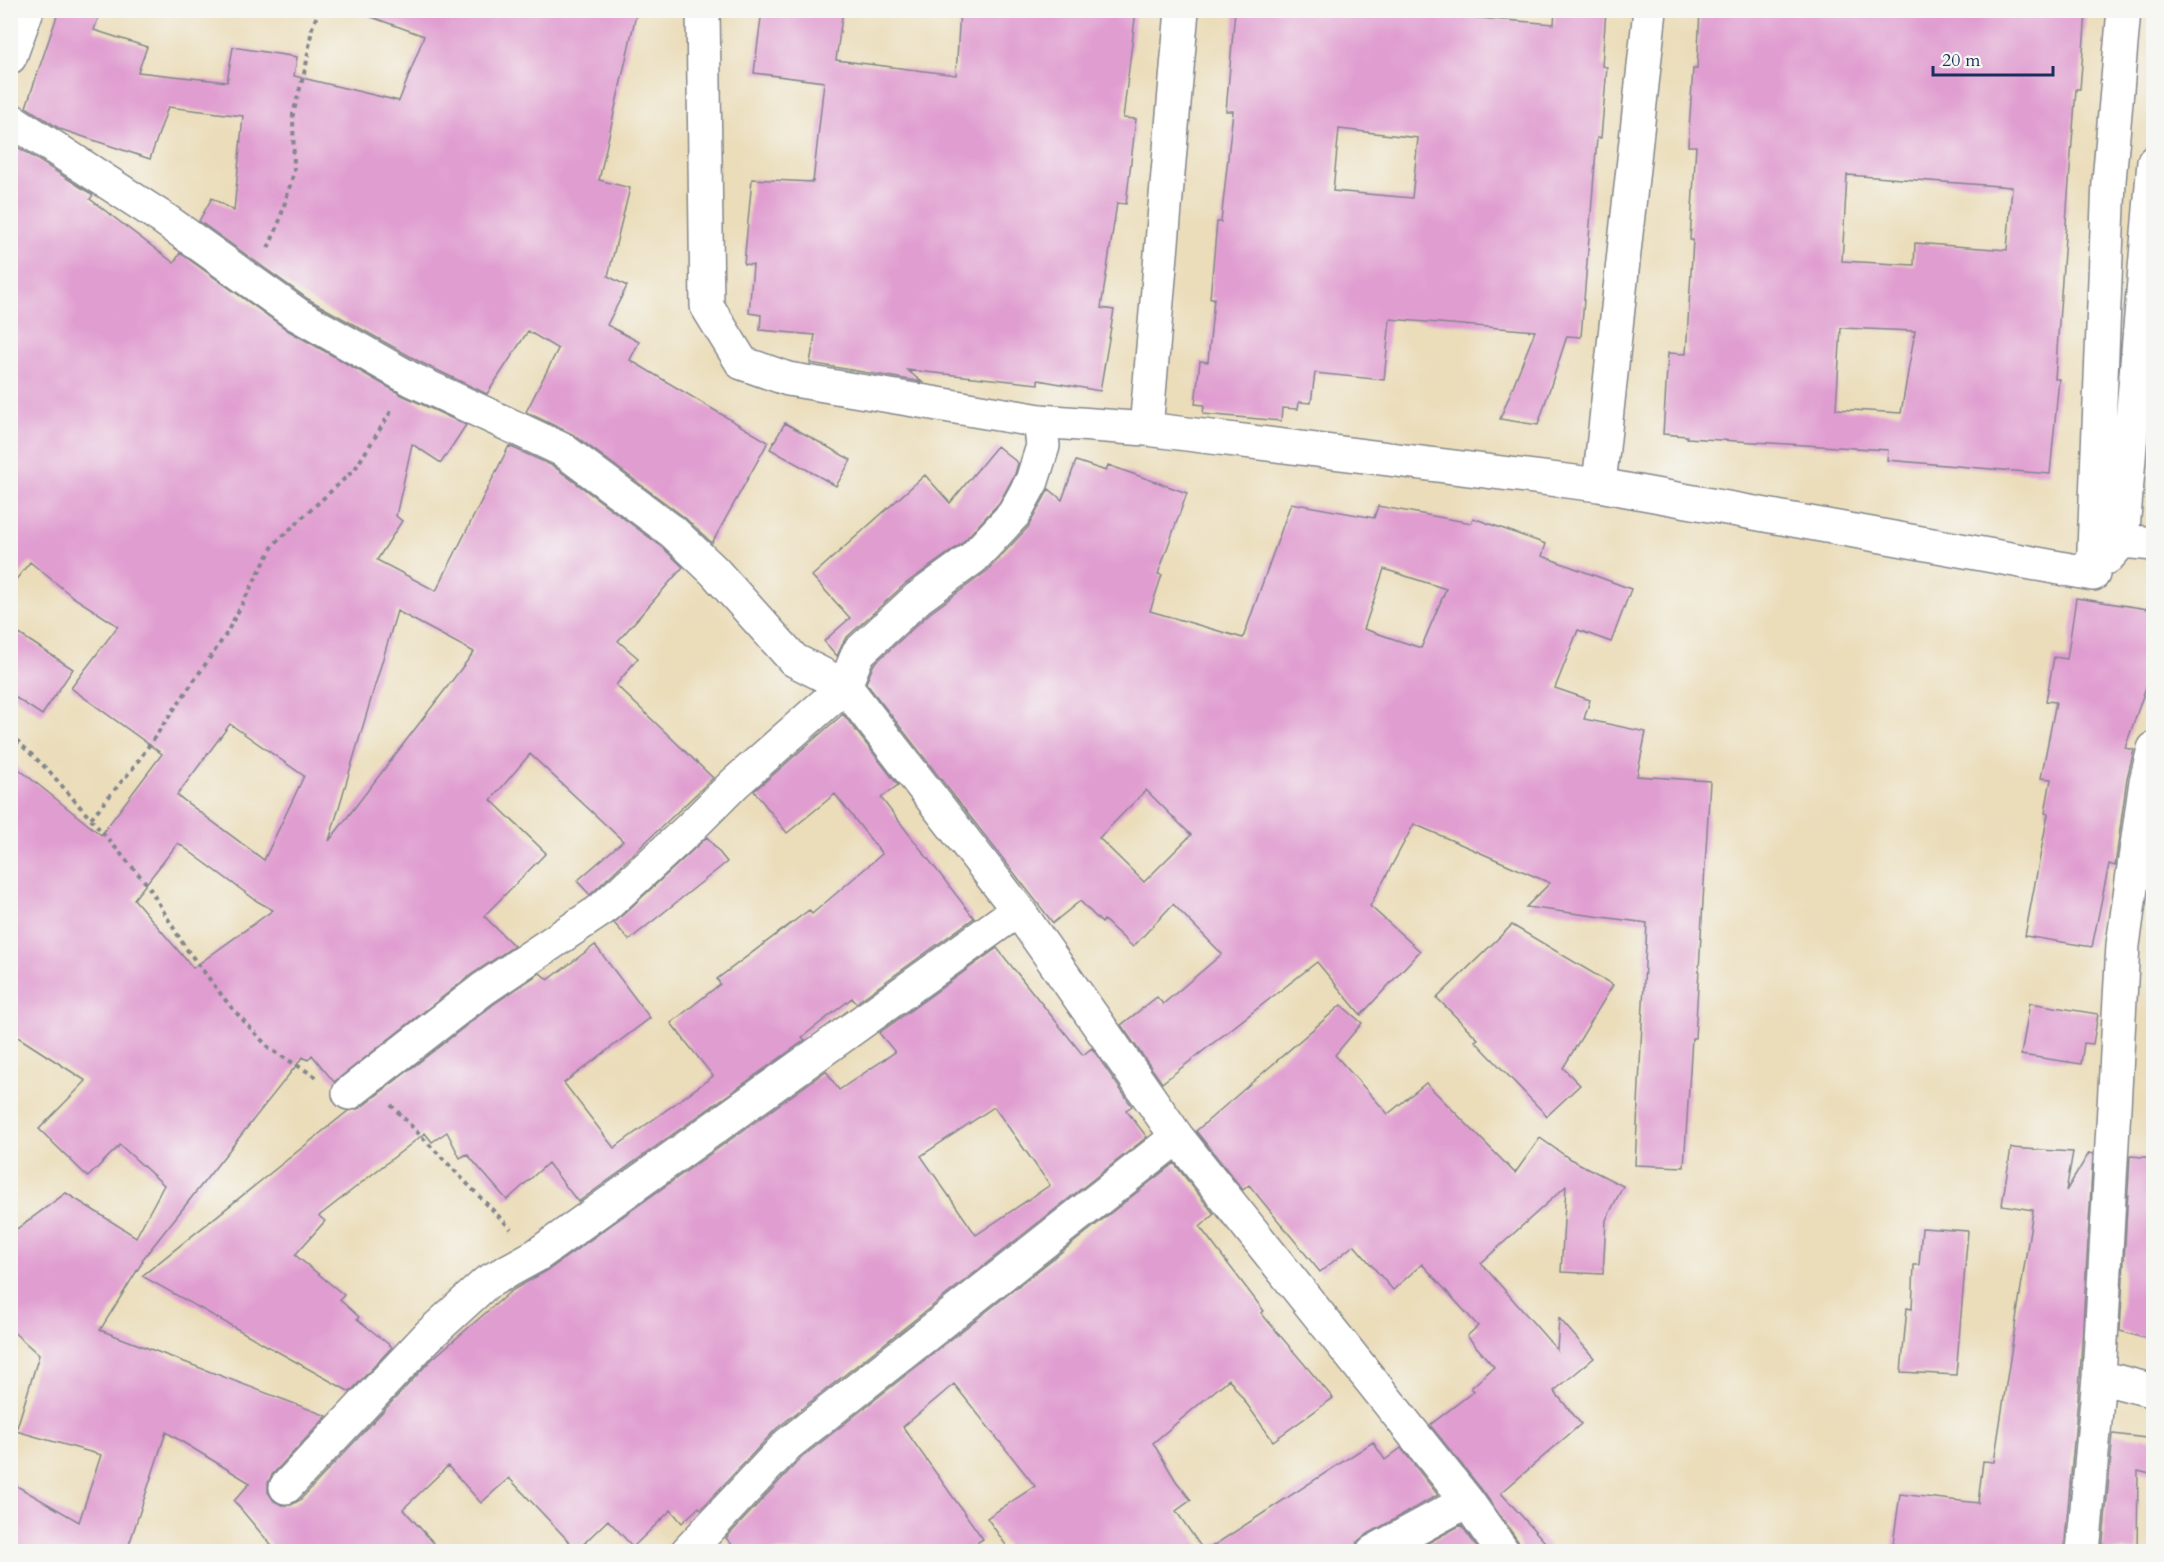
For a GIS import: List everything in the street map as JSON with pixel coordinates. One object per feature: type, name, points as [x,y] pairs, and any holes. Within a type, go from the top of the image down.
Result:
[{"type":"street","points":[[10,57],[27,10]]},
{"type":"street","points":[[703,10],[707,306],[742,363],[788,379],[1040,422],[1146,429],[1599,485],[2093,574],[2138,543],[2154,162]]},
{"type":"street","points":[[1146,429],[1182,10]]},
{"type":"street","points":[[1599,485],[1650,10]]},
{"type":"street","points":[[2093,574],[2109,181],[2124,10]]},
{"type":"street","points":[[10,119],[164,219],[298,315],[411,379],[563,450],[673,532],[714,571],[794,660],[845,686],[1018,910],[1177,1137],[1467,1501],[1503,1551]]},
{"type":"street","points":[[349,1093],[483,989],[601,910],[735,783],[845,686],[858,653],[918,598],[973,558],[1014,514],[1032,481],[1043,446],[1040,422]]},
{"type":"street","points":[[2083,1551],[2099,1377],[2123,945],[2146,781],[2154,749]]},
{"type":"street","points":[[286,1487],[429,1335],[486,1283],[537,1255],[1018,910]]},
{"type":"street","points":[[687,1551],[788,1444],[1177,1137]]},
{"type":"street","points":[[2099,1377],[2154,1391]]},
{"type":"street","points":[[1373,1551],[1467,1501]]},
{"type":"path","points":[[252,282],[278,226],[294,172],[293,114],[306,66],[312,28],[319,10]]},
{"type":"path","points":[[91,818],[134,767],[225,636],[274,544],[355,469],[411,379]]},
{"type":"path","points":[[10,734],[49,771],[147,884],[185,947],[230,1006],[270,1049],[306,1072],[349,1093],[379,1092],[537,1255]]},
{"type":"building","points":[[59,10],[101,10],[94,30],[147,47],[138,72],[227,82],[233,47],[297,57],[294,76],[399,101],[424,36],[366,15],[367,10],[637,10],[599,180],[630,188],[608,276],[627,286],[607,325],[639,342],[630,360],[768,442],[712,543],[684,517],[574,435],[526,412],[558,349],[528,331],[487,394],[420,362],[308,299],[199,221],[212,198],[234,211],[243,116],[168,107],[150,159],[60,129],[26,107]]},
{"type":"building","points":[[762,10],[843,10],[836,60],[956,75],[960,10],[1136,10],[1123,118],[1136,119],[1126,204],[1117,203],[1101,308],[1114,310],[1100,391],[1038,380],[1038,384],[907,370],[922,382],[810,363],[815,335],[760,330],[761,315],[749,313],[753,265],[744,264],[752,179],[813,182],[824,82],[754,73]]},
{"type":"building","points":[[1235,10],[1443,10],[1442,15],[1554,24],[1555,10],[1606,10],[1602,66],[1607,67],[1601,138],[1597,138],[1581,337],[1567,336],[1538,425],[1500,419],[1535,331],[1390,319],[1384,380],[1315,373],[1311,403],[1299,402],[1298,409],[1282,408],[1281,421],[1203,414],[1204,405],[1195,404],[1200,361],[1208,362],[1214,298],[1210,298],[1217,222],[1221,222],[1233,111],[1226,111]],"holes":[[[1339,129],[1418,138],[1412,198],[1333,191]]]},
{"type":"building","points":[[1700,10],[2047,10],[2086,13],[2080,89],[2076,89],[2055,379],[2059,379],[2050,474],[1887,460],[1888,450],[1687,438],[1687,436],[1663,434],[1668,353],[1686,354],[1696,146],[1688,146],[1693,69],[1697,69]],"holes":[[[1847,175],[2012,187],[2007,250],[1915,243],[1914,265],[1842,261]],[[1841,328],[1915,331],[1901,413],[1836,409]]]},
{"type":"building","points":[[10,142],[93,195],[90,199],[174,263],[180,253],[289,331],[402,395],[466,425],[441,463],[412,444],[396,516],[402,521],[377,560],[436,591],[509,446],[553,466],[661,546],[683,567],[618,641],[638,658],[616,685],[713,778],[590,895],[577,881],[623,841],[530,754],[491,800],[546,853],[484,916],[514,946],[472,974],[334,1082],[312,1055],[308,1060],[303,1057],[142,1260],[100,1330],[327,1416],[272,1475],[268,1483],[268,1492],[274,1501],[282,1505],[291,1505],[300,1500],[431,1360],[511,1291],[548,1270],[826,1071],[839,1090],[895,1052],[879,1033],[997,948],[1083,1055],[1092,1048],[1132,1106],[1126,1110],[1147,1137],[776,1429],[701,1509],[699,1507],[682,1523],[671,1510],[633,1547],[608,1520],[577,1550],[509,1478],[481,1503],[448,1466],[403,1509],[441,1551],[276,1551],[234,1501],[250,1483],[166,1432],[127,1551],[10,1551],[10,1482],[79,1522],[101,1455],[16,1431],[39,1355],[10,1329],[10,1234],[66,1193],[136,1237],[164,1185],[120,1145],[88,1177],[39,1129],[86,1081],[10,1032],[10,762],[101,835],[162,754],[71,688],[118,626],[73,597],[30,562],[10,587]],"holes":[[[397,611],[474,652],[329,841]],[[230,724],[304,776],[264,860],[177,795]],[[178,843],[257,901],[273,910],[193,968],[134,899]],[[994,1107],[1050,1185],[976,1235],[921,1156]]]},
{"type":"building","points":[[785,423],[851,460],[836,486],[770,449]]},
{"type":"building","points":[[997,446],[1018,463],[1015,474],[999,503],[961,544],[905,584],[845,639],[837,656],[824,641],[850,618],[812,576],[925,475],[950,503]]},
{"type":"building","points":[[1076,461],[1106,471],[1108,465],[1187,493],[1158,574],[1162,575],[1150,611],[1243,638],[1291,503],[1374,518],[1378,506],[1471,523],[1473,518],[1546,544],[1542,556],[1631,589],[1611,642],[1578,630],[1555,688],[1590,700],[1584,719],[1646,732],[1637,776],[1710,781],[1695,1038],[1692,1038],[1684,1167],[1635,1165],[1647,923],[1526,907],[1550,883],[1414,824],[1370,906],[1420,951],[1361,1015],[1317,962],[1162,1083],[1121,1025],[1157,997],[1163,1004],[1222,954],[1173,904],[1133,947],[1104,920],[1102,923],[1080,901],[1053,923],[866,683],[874,664],[930,613],[987,571],[1028,527],[1049,489],[1062,500]],"holes":[[[1384,569],[1446,589],[1421,648],[1364,629]],[[1146,790],[1191,835],[1144,882],[1099,838]]]},
{"type":"building","points":[[2076,598],[2154,610],[2154,664],[2125,748],[2134,750],[2127,778],[2115,866],[2109,864],[2092,947],[2025,936],[2048,814],[2045,813],[2051,779],[2041,778],[2056,702],[2046,701],[2054,657],[2067,659]]},
{"type":"building","points":[[10,628],[73,669],[42,715],[10,694]]},
{"type":"building","points":[[843,714],[898,785],[881,798],[974,918],[856,1003],[852,998],[802,1037],[805,1040],[578,1202],[548,1163],[507,1200],[467,1154],[460,1158],[447,1132],[432,1142],[425,1133],[319,1216],[325,1221],[295,1255],[344,1295],[340,1300],[359,1317],[357,1319],[392,1347],[350,1392],[142,1276],[348,1111],[360,1108],[494,1004],[540,973],[548,980],[595,945],[650,1018],[564,1083],[614,1148],[713,1076],[671,1023],[720,984],[717,979],[809,910],[812,914],[882,854],[835,794],[787,833],[754,791]]},
{"type":"building","points":[[707,837],[727,862],[629,940],[614,923]]},
{"type":"building","points":[[1512,925],[1613,985],[1563,1068],[1580,1085],[1547,1116],[1475,1041],[1478,1039],[1437,998]]},
{"type":"building","points":[[2030,1003],[2098,1014],[2093,1044],[2084,1043],[2081,1064],[2021,1055]]},
{"type":"building","points":[[1341,1005],[1362,1023],[1335,1055],[1388,1114],[1426,1083],[1515,1173],[1540,1138],[1570,1159],[1623,1186],[1606,1220],[1603,1274],[1561,1272],[1566,1186],[1481,1263],[1557,1350],[1559,1318],[1594,1358],[1554,1391],[1581,1424],[1501,1493],[1553,1551],[1522,1551],[1518,1541],[1482,1490],[1430,1425],[1474,1391],[1471,1388],[1494,1367],[1467,1336],[1478,1326],[1422,1264],[1393,1290],[1354,1245],[1320,1272],[1249,1185],[1243,1190],[1196,1131]]},
{"type":"building","points":[[2011,1148],[2073,1152],[2066,1191],[2089,1153],[2093,1154],[2080,1376],[2064,1551],[1892,1551],[1900,1494],[1978,1503],[1983,1461],[1994,1462],[2033,1210],[2002,1205]]},
{"type":"building","points":[[2130,1156],[2154,1158],[2154,1341],[2120,1331]]},
{"type":"building","points":[[1174,1163],[1214,1214],[1200,1227],[1264,1311],[1261,1313],[1333,1398],[1273,1441],[1229,1379],[1153,1443],[1176,1481],[1191,1500],[1176,1511],[1204,1551],[1010,1551],[987,1518],[1035,1486],[954,1384],[903,1427],[983,1539],[964,1551],[738,1551],[726,1538],[801,1458]]},
{"type":"building","points":[[1922,1228],[1968,1231],[1956,1375],[1901,1372],[1907,1308],[1912,1309],[1914,1265],[1919,1265]]},
{"type":"building","points":[[2113,1434],[2154,1439],[2154,1475],[2138,1471],[2137,1551],[2102,1551]]},
{"type":"building","points":[[1373,1442],[1385,1460],[1401,1448],[1438,1495],[1364,1536],[1357,1542],[1354,1551],[1205,1551]]},
{"type":"building","points":[[1461,1525],[1480,1551],[1413,1551]]}]
